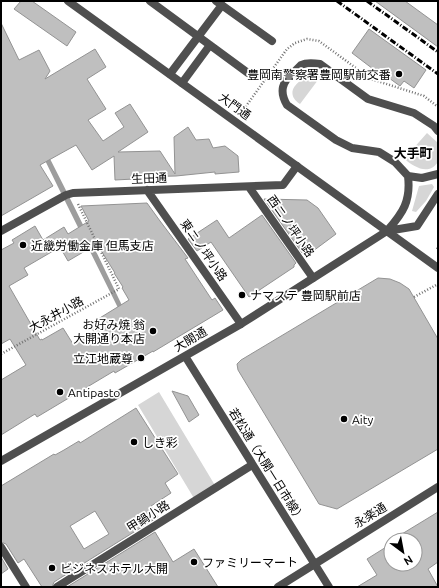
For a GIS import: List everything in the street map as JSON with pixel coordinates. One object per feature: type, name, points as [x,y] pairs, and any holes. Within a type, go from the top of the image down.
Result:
[{"type":"street","name":"大門通","points":[[68,1],[438,268]]},
{"type":"street","points":[[150,1],[248,73]]},
{"type":"street","points":[[170,74],[198,36],[219,3],[272,41]]},
{"type":"street","points":[[182,83],[210,46]]},
{"type":"street","points":[[438,131],[434,126],[414,113],[368,99],[320,64],[310,63],[301,65],[286,79],[282,90],[283,97],[287,105],[336,140],[352,148],[378,152],[395,162],[408,176],[422,178],[438,174]]},
{"type":"street","name":"生田通","points":[[1,231],[66,195],[73,193],[283,185],[298,166]]},
{"type":"street","points":[[387,231],[401,214],[409,194],[408,176]]},
{"type":"street","name":"西ニノ坪小路","points":[[249,187],[313,278]]},
{"type":"street","name":"東ニノ坪小路","points":[[147,190],[241,324]]},
{"type":"street","points":[[387,231],[417,226],[438,194]]},
{"type":"street","name":"大開通","points":[[1,461],[241,324],[387,231]]},
{"type":"street","name":"若松通（大開一日市線）","points":[[185,356],[252,466],[329,587]]},
{"type":"street","name":"甲鍋小路","points":[[57,587],[252,466]]},
{"type":"street","name":"永楽通","points":[[278,587],[438,486]]},
{"type":"street","points":[[1,547],[26,587]]},
{"type":"path","name":"大永井小路","points":[[1,354],[119,289],[73,193]]},
{"type":"path","points":[[414,297],[438,284]]},
{"type":"shaded area","points":[[1,70],[52,163],[130,322],[126,324]]},
{"type":"shaded area","points":[[314,74],[321,76],[300,104],[293,95],[293,90],[299,82]]},
{"type":"shaded area","points":[[427,133],[438,143],[438,162],[430,169],[421,169],[404,159]]},
{"type":"shaded area","points":[[432,184],[434,187],[426,201],[416,212],[412,211],[419,186]]},
{"type":"shaded area","points":[[159,392],[216,487],[195,500],[138,405]]},
{"type":"building","points":[[21,1],[32,1],[76,32],[67,46],[14,9]]},
{"type":"building","points":[[375,1],[405,1],[438,25],[438,47]]},
{"type":"building","points":[[1,23],[19,60],[39,50],[50,71],[45,79],[95,49],[106,67],[87,79],[106,109],[88,120],[103,141],[124,127],[115,113],[130,104],[148,132],[118,152],[160,151],[175,174],[174,137],[188,127],[196,140],[209,139],[213,148],[225,146],[238,156],[239,172],[134,177],[134,179],[115,180],[114,156],[92,170],[76,145],[40,165],[53,186],[1,216]]},
{"type":"building","points":[[369,29],[426,70],[414,88],[404,81],[400,86],[378,70],[377,72],[352,53]]},
{"type":"building","points":[[264,199],[307,200],[318,208],[336,234],[305,257]]},
{"type":"building","points":[[147,203],[188,258],[185,259],[212,300],[215,298],[223,310],[153,352],[115,373],[114,371],[37,417],[35,414],[1,435],[1,380],[26,365],[10,339],[1,344],[1,250],[14,243],[12,240],[35,226],[43,240],[64,227],[68,234],[89,221],[81,206]],"holes":[[[97,244],[115,273],[129,300],[90,324],[94,332],[73,344],[63,328],[40,340],[9,286],[28,275],[24,268],[60,247],[68,261]]]},
{"type":"building","points":[[262,215],[296,263],[294,267],[249,297],[211,242],[197,251],[188,239],[217,220],[229,238]]},
{"type":"building","name":"Aity","points":[[378,278],[390,279],[409,289],[438,339],[438,449],[337,509],[319,504],[238,370],[237,364],[241,360]]},
{"type":"building","points":[[172,391],[188,396],[199,415],[189,422]]},
{"type":"building","points":[[136,408],[178,474],[165,483],[171,493],[151,506],[158,517],[54,582],[52,587],[42,587],[24,559],[18,563],[6,544],[1,542],[1,486],[54,454],[55,455],[79,441],[80,443]],"holes":[[[95,511],[109,534],[84,549],[70,526]]]},
{"type":"building","points":[[438,512],[438,562],[428,569],[438,587],[357,587],[377,575],[367,559],[383,549],[383,572],[423,572],[423,532],[405,532]]},
{"type":"building","points":[[155,532],[173,562],[194,549],[218,587],[67,587]]},
{"type":"building","points":[[1,557],[8,569],[1,574]]},
{"type":"railway","points":[[337,1],[438,74]]},
{"type":"railway","points":[[367,1],[438,52]]},
{"type":"place","name":"豊岡南警察署豊岡駅前交番","points":[[399,74]]},
{"type":"place","name":"近畿労働金庫 但馬支店","points":[[23,245]]},
{"type":"place","name":"ナマステ 豊岡駅前店","points":[[242,295]]},
{"type":"place","name":"お好み焼 翁 大開通り本店","points":[[153,331]]},
{"type":"place","name":"立江地蔵尊","points":[[141,358]]},
{"type":"place","name":"Antipasto","points":[[60,392]]},
{"type":"place","name":"Aity","points":[[344,419]]},
{"type":"place","name":"しき彩","points":[[134,442]]},
{"type":"place","name":"ファミリーマート","points":[[194,562]]},
{"type":"place","name":"ビジネスホテル大開","points":[[52,568]]},
{"type":"district","name":"大手町","points":[[413,153]]}]
